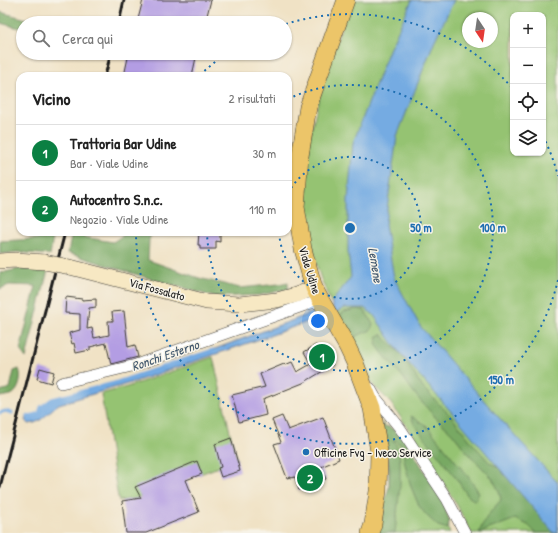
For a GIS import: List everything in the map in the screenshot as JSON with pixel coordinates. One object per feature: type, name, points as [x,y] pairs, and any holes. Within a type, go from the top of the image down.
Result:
[{"type":"main road","name":"Viale Udine","points":[[346,0],[308,107],[300,156],[296,207],[303,249],[317,294],[347,346],[372,408],[379,452],[378,491],[373,524],[370,533]]},
{"type":"street","name":"Via Fossalato","points":[[0,261],[16,260],[44,262],[70,267],[207,302],[239,304],[317,294]]},
{"type":"street","points":[[0,266],[16,260]]},
{"type":"street","points":[[61,383],[136,365],[300,306],[317,294]]},
{"type":"street","points":[[355,363],[375,397],[400,428],[447,499],[465,532]]},
{"type":"green space","points":[[351,0],[558,0],[558,533],[471,533],[458,507],[426,454],[390,402],[372,384],[331,303],[321,279],[310,244],[306,213],[305,187],[309,140],[324,77]]},
{"type":"green space","points":[[0,12],[16,16],[16,27],[0,23]]},
{"type":"green space","points":[[71,236],[83,236],[113,242],[122,236],[150,236],[148,260],[199,278],[240,288],[288,282],[288,289],[260,295],[215,297],[68,253]]},
{"type":"green space","points":[[53,238],[50,255],[17,252],[0,254],[0,241]]},
{"type":"green space","points":[[19,269],[48,270],[26,358],[20,350],[36,286],[9,285],[0,289],[0,273]]},
{"type":"green space","points":[[356,309],[364,310],[373,325],[371,330],[354,337],[339,316],[344,312]]},
{"type":"green space","points":[[382,334],[401,354],[423,388],[451,416],[489,462],[499,468],[558,533],[536,533],[528,525],[515,519],[479,533],[488,515],[501,500],[499,491],[492,478],[418,398],[383,354],[376,344],[378,336]]},
{"type":"green space","points":[[213,357],[237,460],[137,498],[119,501],[101,394],[127,387]]},
{"type":"green space","points":[[19,369],[19,386],[15,392],[12,395],[0,397],[0,391],[10,388],[14,371]]},
{"type":"green space","points":[[411,416],[427,426],[470,479],[479,493],[475,501],[468,496],[454,475],[414,424]]},
{"type":"green space","points":[[382,422],[418,471],[440,509],[450,533],[378,533],[389,487],[388,456]]},
{"type":"green space","points":[[382,426],[390,427],[405,439],[442,500],[449,519],[448,529],[438,526],[419,506],[411,487],[402,445],[393,439],[399,450],[400,462],[400,485],[395,533],[379,533],[384,504],[389,487],[390,470]]},
{"type":"water","name":"Lemene","points":[[412,0],[454,0],[434,42],[397,136],[385,224],[394,278],[420,326],[493,411],[558,483],[558,533],[554,533],[399,352],[373,314],[364,308],[345,308],[335,313],[331,303],[351,277],[348,252],[348,200],[353,143],[389,50]]},
{"type":"water","points":[[312,313],[315,319],[134,382],[59,404],[37,422],[28,424],[25,420],[27,416],[38,413],[41,407],[52,399],[114,383],[212,350]]},
{"type":"building","points":[[143,0],[211,0],[207,16],[139,16]]},
{"type":"building","points":[[127,60],[195,60],[193,72],[125,72]]},
{"type":"building","points":[[199,236],[220,236],[220,242],[216,241],[216,249],[200,249],[200,245],[198,245]]},
{"type":"building","points":[[66,297],[82,300],[96,299],[96,307],[89,308],[87,329],[92,328],[94,338],[109,335],[108,321],[113,321],[112,312],[124,311],[128,347],[135,345],[138,357],[111,364],[106,343],[90,347],[90,350],[76,353],[74,343],[72,344],[69,333],[80,330],[80,314],[65,313]]},
{"type":"building","points":[[316,345],[320,351],[324,348],[333,365],[303,383],[263,399],[266,415],[239,422],[232,395],[265,387],[260,374],[284,364],[285,365],[292,362],[297,372],[311,364],[304,352]]},
{"type":"building","points":[[40,368],[54,372],[51,383],[37,379]]},
{"type":"building","name":"Officine Fvg - Iveco Service","points":[[282,416],[288,430],[323,417],[339,459],[321,467],[326,479],[299,490],[295,477],[287,478],[274,444],[281,442],[272,420]]},
{"type":"building","points":[[231,438],[240,471],[221,477],[218,468],[221,467],[215,444]]},
{"type":"building","points":[[197,461],[202,474],[186,480],[199,512],[146,533],[126,533],[122,501],[141,498],[135,487]]},
{"type":"waterway","name":"Ronchi Esterno","points":[[27,416],[39,413],[41,407],[52,399],[114,383],[213,350]]},
{"type":"waterway","name":"Ronchi Esterno","points":[[0,413],[5,411],[12,413]]},
{"type":"railway","points":[[121,16],[124,0]]},
{"type":"railway","points":[[106,72],[109,60]]},
{"type":"railway","points":[[0,487],[64,236]]},
{"type":"place","name":"Trattoria Bar Udine","points":[[322,357]]},
{"type":"place","name":"Officine Fvg - Iveco Service","points":[[306,452]]},
{"type":"place","name":"Autocentro S.n.c.","points":[[310,478]]}]
